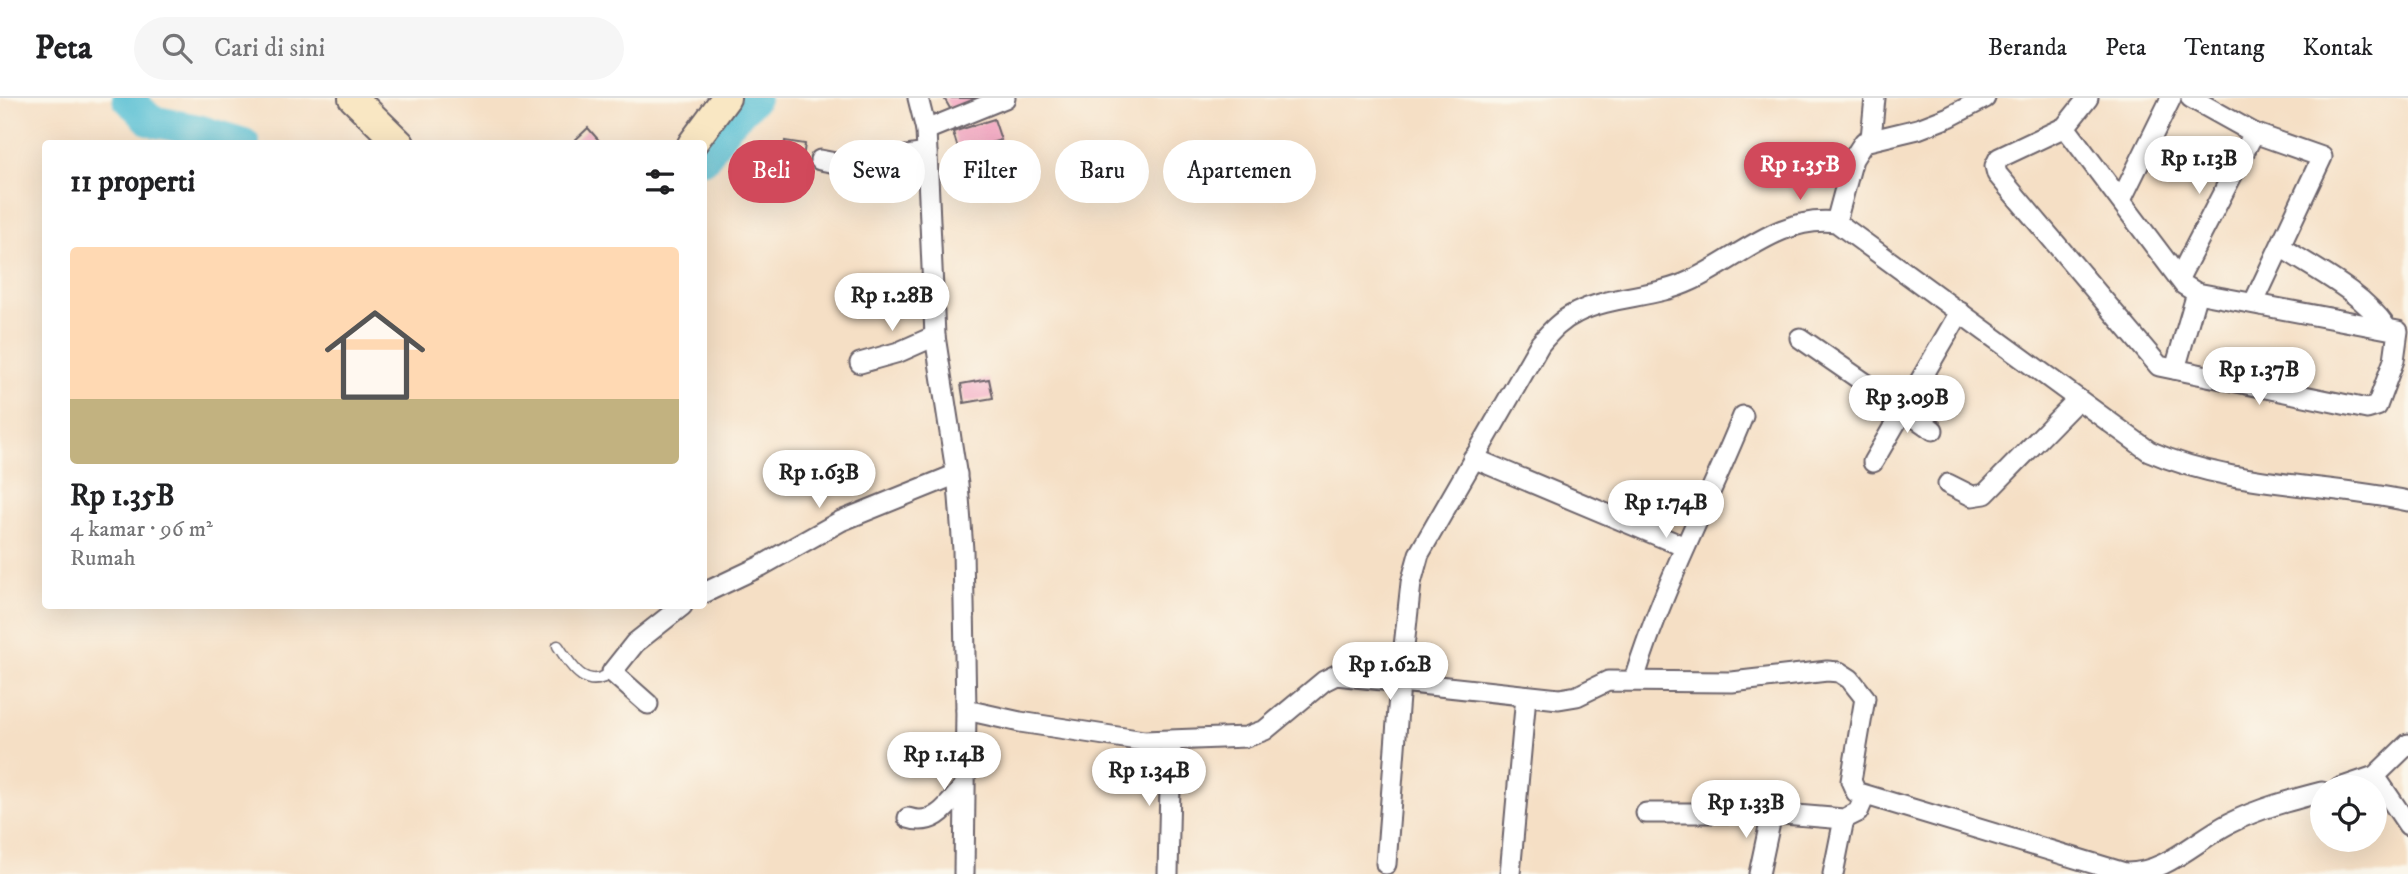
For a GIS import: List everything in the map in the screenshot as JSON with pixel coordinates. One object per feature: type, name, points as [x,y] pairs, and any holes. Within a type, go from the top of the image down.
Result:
[{"type":"street","points":[[353,98],[396,140]]},
{"type":"street","points":[[695,140],[726,98]]},
{"type":"street","points":[[918,98],[926,130],[928,153],[935,336],[957,474],[964,563],[967,710],[964,874]]},
{"type":"street","points":[[926,130],[1005,98]]},
{"type":"street","points":[[1871,138],[1875,98]]},
{"type":"street","points":[[1836,222],[1858,148],[1871,138],[1918,129],[1950,117],[1985,98]]},
{"type":"street","points":[[2066,127],[2179,278],[2197,293],[2398,331],[2399,339],[2379,403],[2372,409],[2160,366],[1997,174],[1995,166],[1999,158],[2066,127],[2088,98]]},
{"type":"street","points":[[2121,200],[2171,98]]},
{"type":"street","points":[[2191,98],[2254,133],[2319,155],[2322,159],[2254,302]]},
{"type":"street","points":[[2179,278],[2254,133]]},
{"type":"street","points":[[820,160],[846,164],[928,153]]},
{"type":"street","points":[[1386,864],[1410,583],[1419,554],[1540,344],[1564,319],[1589,307],[1688,282],[1775,232],[1812,221],[1836,222],[2149,451],[2198,470],[2408,501]]},
{"type":"street","points":[[2281,247],[2351,293],[2386,327]]},
{"type":"street","points":[[2175,369],[2197,293]]},
{"type":"street","points":[[1873,462],[1960,312]]},
{"type":"street","points":[[860,363],[899,352],[935,336]]},
{"type":"street","points":[[1800,338],[1933,430]]},
{"type":"street","points":[[1948,484],[1972,496],[1985,494],[2078,399]]},
{"type":"street","points":[[1634,680],[1659,602],[1714,487],[1742,416]]},
{"type":"street","points":[[1473,458],[1685,547]]},
{"type":"street","points":[[707,592],[761,566],[841,521],[957,474]]},
{"type":"street","points":[[648,704],[612,672],[635,643],[678,609]]},
{"type":"street","points":[[967,710],[1020,722],[1144,741],[1171,742],[1256,735],[1324,681],[1336,675],[1568,699],[1608,681],[1732,682],[1827,671],[1844,675],[1859,687],[1865,698],[1851,784],[1856,792],[2028,841],[2111,870],[2138,873],[2154,869],[2229,823],[2278,803],[2310,795]]},
{"type":"street","points":[[1510,874],[1526,696]]},
{"type":"street","points":[[1168,874],[1171,742]]},
{"type":"street","points":[[2376,775],[2408,744]]},
{"type":"street","points":[[908,818],[926,822],[937,817],[964,786]]},
{"type":"street","points":[[2387,794],[2408,825]]},
{"type":"street","points":[[1646,813],[1772,813],[1844,819],[1858,812],[1865,796]]},
{"type":"street","points":[[1759,874],[1772,813]]},
{"type":"street","points":[[1833,874],[1844,819]]},
{"type":"lane","points":[[558,646],[575,669],[589,680],[597,681],[612,672]]},
{"type":"building","points":[[944,98],[991,98],[955,117]]},
{"type":"building","points":[[994,119],[1001,140],[955,140],[953,132]]},
{"type":"building","points":[[588,128],[598,140],[575,140]]},
{"type":"building","points":[[989,379],[993,398],[964,403],[961,384]]},
{"type":"waterway","points":[[128,98],[151,121],[198,130],[231,140]]},
{"type":"waterway","points":[[707,154],[727,125],[754,98]]}]
